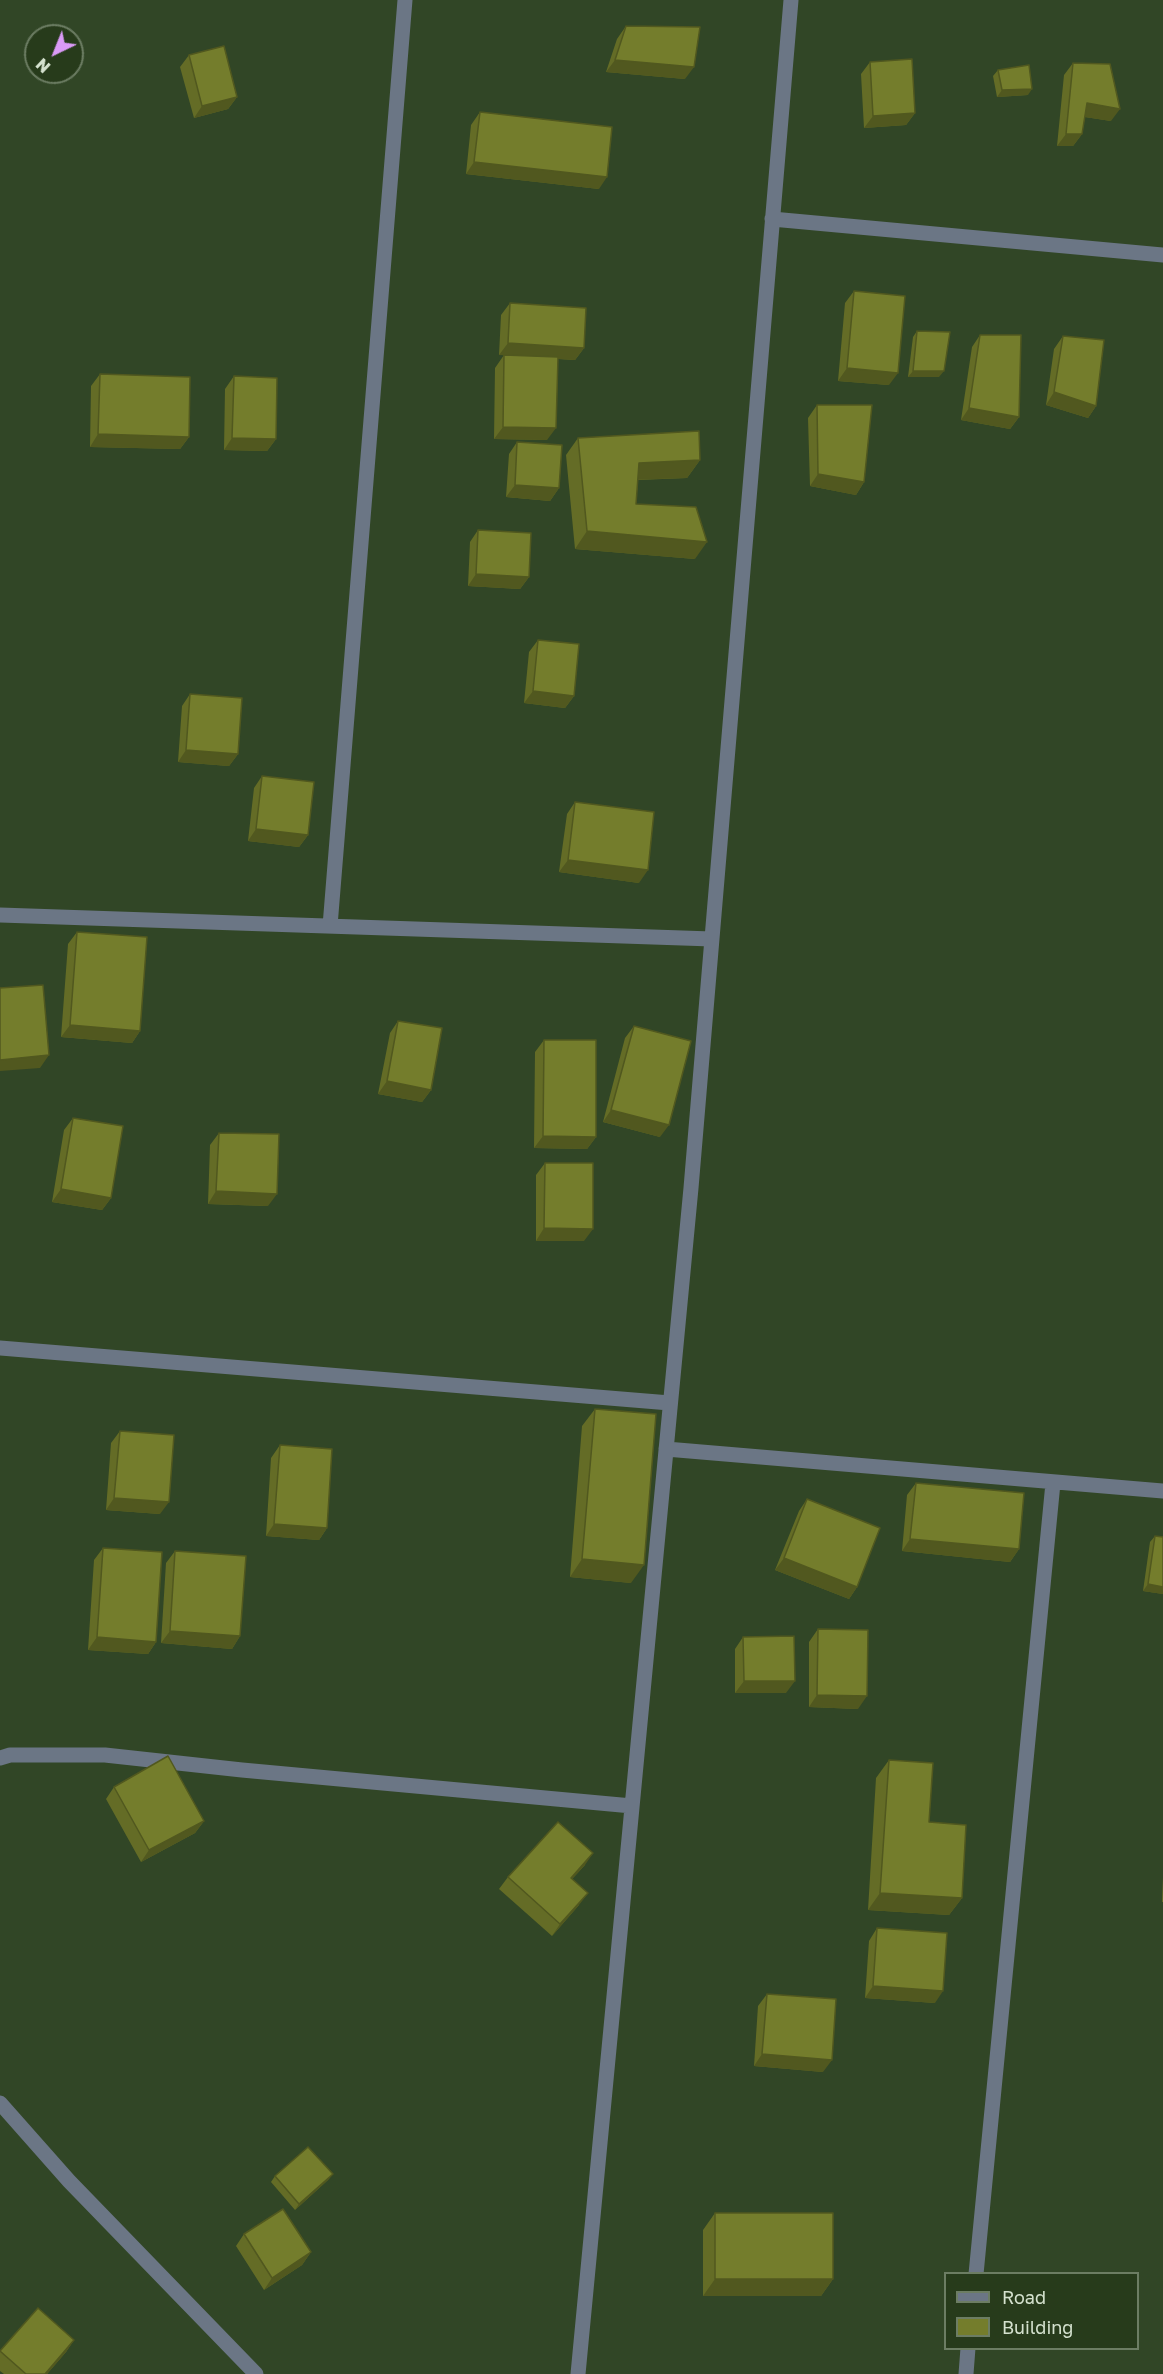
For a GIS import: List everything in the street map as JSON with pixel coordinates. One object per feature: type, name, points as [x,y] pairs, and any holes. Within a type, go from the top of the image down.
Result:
[{"type":"street","points":[[330,926],[405,0]]},
{"type":"street","points":[[578,2374],[712,939],[791,0]]},
{"type":"street","points":[[772,219],[1163,255]]},
{"type":"street","points":[[0,915],[712,939]]},
{"type":"street","points":[[0,1348],[670,1403]]},
{"type":"street","points":[[666,1449],[1163,1491]]},
{"type":"street","points":[[975,2272],[1053,1483]]},
{"type":"street","points":[[0,1758],[10,1755],[105,1755],[632,1806]]},
{"type":"street","points":[[0,2103],[69,2181],[256,2374]]},
{"type":"street","points":[[966,2374],[968,2350]]},
{"type":"building","points":[[626,26],[700,27],[694,67],[615,60]]},
{"type":"building","points":[[224,46],[237,97],[202,106],[189,55]]},
{"type":"building","points":[[912,59],[915,113],[873,116],[870,62]]},
{"type":"building","points":[[1073,63],[1110,64],[1120,109],[1087,103],[1082,134],[1066,134]]},
{"type":"building","points":[[1029,65],[1032,89],[1002,90],[998,70]]},
{"type":"building","points":[[480,112],[612,127],[607,177],[474,162]]},
{"type":"building","points":[[854,291],[905,296],[898,373],[847,368]]},
{"type":"building","points":[[510,303],[586,308],[584,348],[508,343]]},
{"type":"building","points":[[917,331],[950,332],[944,371],[913,371]]},
{"type":"building","points":[[980,335],[1021,335],[1019,417],[969,408]]},
{"type":"building","points":[[1063,336],[1104,340],[1096,406],[1054,392]]},
{"type":"building","points":[[504,355],[558,357],[556,428],[503,427]]},
{"type":"building","points":[[100,374],[190,377],[189,437],[98,434]]},
{"type":"building","points":[[234,376],[277,378],[276,439],[232,438]]},
{"type":"building","points":[[817,405],[872,405],[864,482],[818,474]]},
{"type":"building","points":[[699,431],[700,460],[639,463],[636,504],[696,507],[707,542],[587,531],[578,438]]},
{"type":"building","points":[[517,442],[562,445],[559,488],[515,485]]},
{"type":"building","points":[[478,530],[531,533],[529,577],[476,574]]},
{"type":"building","points":[[538,640],[579,644],[574,696],[533,691]]},
{"type":"building","points":[[190,694],[242,698],[238,754],[186,750]]},
{"type":"building","points":[[262,776],[314,782],[308,835],[256,829]]},
{"type":"building","points":[[575,802],[654,812],[648,870],[568,860]]},
{"type":"building","points":[[77,932],[147,937],[140,1031],[70,1025]]},
{"type":"building","points":[[43,985],[49,1055],[0,1060],[0,988]]},
{"type":"building","points":[[398,1021],[442,1028],[431,1090],[387,1081]]},
{"type":"building","points":[[634,1026],[691,1041],[669,1125],[611,1110]]},
{"type":"building","points":[[544,1040],[596,1040],[596,1137],[543,1136]]},
{"type":"building","points":[[73,1118],[123,1126],[111,1198],[61,1189]]},
{"type":"building","points":[[219,1133],[279,1134],[277,1194],[216,1191]]},
{"type":"building","points":[[545,1163],[593,1163],[593,1229],[544,1228]]},
{"type":"building","points":[[595,1409],[656,1414],[644,1565],[582,1559]]},
{"type":"building","points":[[120,1431],[174,1435],[169,1502],[114,1498]]},
{"type":"building","points":[[280,1445],[332,1449],[327,1528],[274,1524]]},
{"type":"building","points":[[916,1483],[1024,1493],[1019,1549],[910,1539]]},
{"type":"building","points":[[807,1499],[880,1528],[857,1587],[784,1558]]},
{"type":"building","points":[[1155,1536],[1163,1537],[1163,1587],[1148,1584]]},
{"type":"building","points":[[103,1548],[162,1552],[156,1642],[97,1637]]},
{"type":"building","points":[[175,1551],[246,1556],[240,1636],[170,1631]]},
{"type":"building","points":[[818,1629],[868,1630],[867,1696],[817,1695]]},
{"type":"building","points":[[794,1636],[795,1681],[744,1681],[743,1637]]},
{"type":"building","points":[[168,1756],[204,1821],[149,1850],[114,1787]]},
{"type":"building","points":[[889,1760],[933,1763],[929,1822],[966,1825],[962,1898],[880,1893]]},
{"type":"building","points":[[558,1822],[593,1853],[571,1878],[588,1893],[560,1924],[508,1877]]},
{"type":"building","points":[[877,1928],[947,1933],[943,1991],[873,1986]]},
{"type":"building","points":[[767,1994],[836,1999],[832,2060],[762,2054]]},
{"type":"building","points":[[308,2147],[333,2174],[299,2204],[275,2176]]},
{"type":"building","points":[[283,2209],[311,2252],[272,2278],[244,2234]]},
{"type":"building","points":[[715,2213],[833,2213],[833,2279],[715,2279]]},
{"type":"building","points":[[38,2308],[74,2340],[45,2374],[26,2374],[0,2351]]}]
